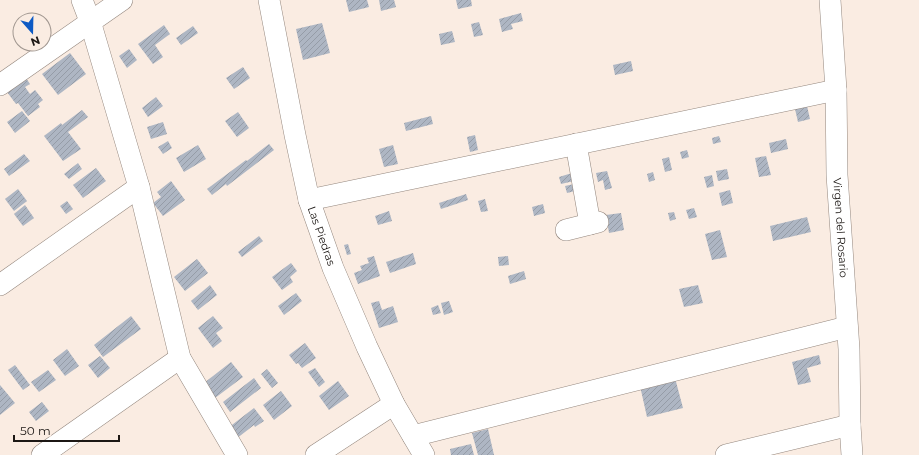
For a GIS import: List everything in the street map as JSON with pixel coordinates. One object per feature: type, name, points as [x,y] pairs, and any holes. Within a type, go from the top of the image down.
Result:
[{"type":"street","points":[[82,0],[90,21],[139,187],[180,358],[237,455]]},
{"type":"street","points":[[0,85],[122,0]]},
{"type":"street","name":"Las Piedras","points":[[269,0],[309,200],[333,268],[367,347],[394,404],[424,455]]},
{"type":"street","name":"Virgen del Rosario","points":[[830,0],[836,90],[837,175],[847,326],[852,455]]},
{"type":"street","points":[[309,200],[836,90]]},
{"type":"street","points":[[566,230],[594,223],[576,144]]},
{"type":"street","points":[[0,285],[139,187]]},
{"type":"street","points":[[413,436],[847,326]]},
{"type":"street","points":[[42,455],[180,358]]},
{"type":"street","points":[[316,455],[394,404]]},
{"type":"street","points":[[726,455],[850,425]]},
{"type":"building","points":[[346,0],[367,0],[369,7],[349,12]]},
{"type":"building","points":[[379,0],[394,0],[396,7],[381,11]]},
{"type":"building","points":[[456,0],[471,0],[472,6],[458,9]]},
{"type":"building","points":[[521,13],[523,21],[511,24],[513,29],[502,32],[499,19]]},
{"type":"building","points":[[479,22],[483,35],[474,37],[471,24]]},
{"type":"building","points":[[322,23],[330,53],[303,60],[296,29]]},
{"type":"building","points":[[164,25],[170,34],[155,45],[163,57],[153,64],[138,44]]},
{"type":"building","points":[[193,26],[198,33],[181,45],[176,38]]},
{"type":"building","points":[[452,31],[455,42],[441,45],[439,34]]},
{"type":"building","points":[[129,49],[137,60],[127,68],[119,56]]},
{"type":"building","points":[[70,53],[86,74],[58,95],[42,74]]},
{"type":"building","points":[[631,61],[633,71],[615,75],[613,65]]},
{"type":"building","points":[[243,67],[250,78],[234,89],[226,78]]},
{"type":"building","points":[[26,78],[30,84],[25,87],[30,94],[35,90],[43,100],[38,104],[40,107],[28,116],[7,92]]},
{"type":"building","points":[[156,97],[163,106],[148,117],[142,108]]},
{"type":"building","points":[[807,106],[810,119],[798,122],[795,109]]},
{"type":"building","points":[[82,110],[88,117],[68,132],[81,149],[63,161],[44,136]]},
{"type":"building","points":[[22,111],[30,121],[15,133],[7,122]]},
{"type":"building","points":[[238,112],[249,128],[237,137],[225,121]]},
{"type":"building","points":[[431,116],[433,124],[406,131],[404,123]]},
{"type":"building","points":[[163,122],[167,134],[151,139],[147,127]]},
{"type":"building","points":[[475,135],[478,150],[470,152],[467,137]]},
{"type":"building","points":[[719,136],[721,142],[713,144],[712,138]]},
{"type":"building","points":[[786,139],[788,149],[771,153],[769,143]]},
{"type":"building","points":[[168,141],[172,148],[163,154],[158,147]]},
{"type":"building","points":[[269,144],[274,150],[227,186],[226,184],[212,195],[207,189],[246,160],[247,161]]},
{"type":"building","points":[[198,145],[206,159],[184,172],[176,158]]},
{"type":"building","points":[[393,145],[398,164],[384,167],[379,149]]},
{"type":"building","points":[[687,150],[689,157],[682,159],[680,152]]},
{"type":"building","points":[[24,154],[30,161],[9,176],[4,169]]},
{"type":"building","points":[[766,156],[771,175],[759,177],[755,158]]},
{"type":"building","points":[[669,157],[672,170],[665,172],[662,159]]},
{"type":"building","points":[[78,163],[82,169],[69,179],[64,174]]},
{"type":"building","points":[[96,168],[106,181],[83,198],[73,185]]},
{"type":"building","points":[[727,169],[729,179],[718,181],[716,171]]},
{"type":"building","points":[[607,171],[612,188],[605,190],[603,180],[598,182],[596,173]]},
{"type":"building","points":[[653,172],[655,180],[649,182],[647,174]]},
{"type":"building","points":[[572,173],[574,181],[561,184],[559,177]]},
{"type":"building","points":[[712,175],[714,186],[707,188],[704,177]]},
{"type":"building","points":[[171,181],[185,200],[163,216],[153,203],[161,197],[157,192]]},
{"type":"building","points":[[574,184],[575,191],[567,193],[565,186]]},
{"type":"building","points":[[18,189],[27,201],[14,211],[5,199]]},
{"type":"building","points":[[730,190],[733,203],[722,206],[719,193]]},
{"type":"building","points":[[466,194],[468,200],[441,209],[439,203]]},
{"type":"building","points":[[485,199],[488,211],[481,212],[478,201]]},
{"type":"building","points":[[67,201],[73,209],[66,214],[60,206]]},
{"type":"building","points":[[543,204],[545,213],[534,216],[532,207]]},
{"type":"building","points":[[25,205],[34,218],[23,226],[14,214]]},
{"type":"building","points":[[694,208],[697,217],[689,219],[686,210]]},
{"type":"building","points":[[389,211],[392,221],[378,225],[375,216]]},
{"type":"building","points":[[674,212],[676,219],[670,221],[668,213]]},
{"type":"building","points":[[621,213],[624,230],[609,233],[606,215]]},
{"type":"building","points":[[807,217],[811,232],[773,241],[770,226]]},
{"type":"building","points":[[720,230],[727,257],[712,260],[705,234]]},
{"type":"building","points":[[259,236],[263,241],[242,257],[238,252]]},
{"type":"building","points":[[348,244],[351,254],[347,255],[344,245]]},
{"type":"building","points":[[413,253],[416,264],[390,273],[386,262]]},
{"type":"building","points":[[374,256],[380,276],[358,284],[354,273],[362,270],[360,266],[369,263],[367,258]]},
{"type":"building","points":[[508,256],[509,265],[499,266],[498,257]]},
{"type":"building","points":[[197,259],[208,273],[185,291],[174,277]]},
{"type":"building","points":[[291,263],[297,271],[290,277],[293,282],[282,290],[272,277]]},
{"type":"building","points":[[524,271],[526,279],[510,284],[508,276]]},
{"type":"building","points":[[210,285],[217,295],[198,310],[191,301]]},
{"type":"building","points":[[698,285],[703,303],[684,307],[679,289]]},
{"type":"building","points":[[296,293],[302,301],[284,315],[278,306]]},
{"type":"building","points":[[379,301],[382,310],[393,306],[398,322],[379,328],[371,303]]},
{"type":"building","points":[[449,301],[453,312],[444,315],[441,303]]},
{"type":"building","points":[[438,305],[441,313],[433,315],[431,308]]},
{"type":"building","points":[[131,316],[141,329],[103,357],[94,345]]},
{"type":"building","points":[[213,316],[223,328],[216,333],[222,341],[213,348],[198,328]]},
{"type":"building","points":[[305,343],[316,358],[302,368],[298,363],[296,364],[289,355]]},
{"type":"building","points":[[67,349],[79,366],[65,376],[53,360]]},
{"type":"building","points":[[819,355],[821,364],[807,368],[811,382],[798,385],[792,362]]},
{"type":"building","points":[[100,356],[110,368],[98,378],[88,365]]},
{"type":"building","points":[[231,362],[243,377],[215,398],[204,383]]},
{"type":"building","points":[[15,365],[30,385],[23,390],[8,370]]},
{"type":"building","points":[[315,368],[325,382],[319,387],[308,372]]},
{"type":"building","points":[[267,369],[278,383],[272,388],[261,374]]},
{"type":"building","points":[[48,370],[56,380],[39,392],[31,382]]},
{"type":"building","points":[[254,378],[261,388],[230,412],[223,402]]},
{"type":"building","points":[[675,378],[683,408],[647,417],[640,386]]},
{"type":"building","points":[[338,381],[349,396],[329,410],[319,396]]},
{"type":"building","points":[[0,385],[15,403],[0,415]]},
{"type":"building","points":[[281,391],[292,406],[274,420],[263,405]]},
{"type":"building","points":[[42,402],[49,411],[36,421],[29,412]]},
{"type":"building","points":[[254,408],[264,421],[255,427],[254,425],[236,439],[228,428]]},
{"type":"building","points":[[488,429],[494,455],[478,455],[472,433]]},
{"type":"building","points":[[471,444],[474,455],[451,455],[450,449]]}]
